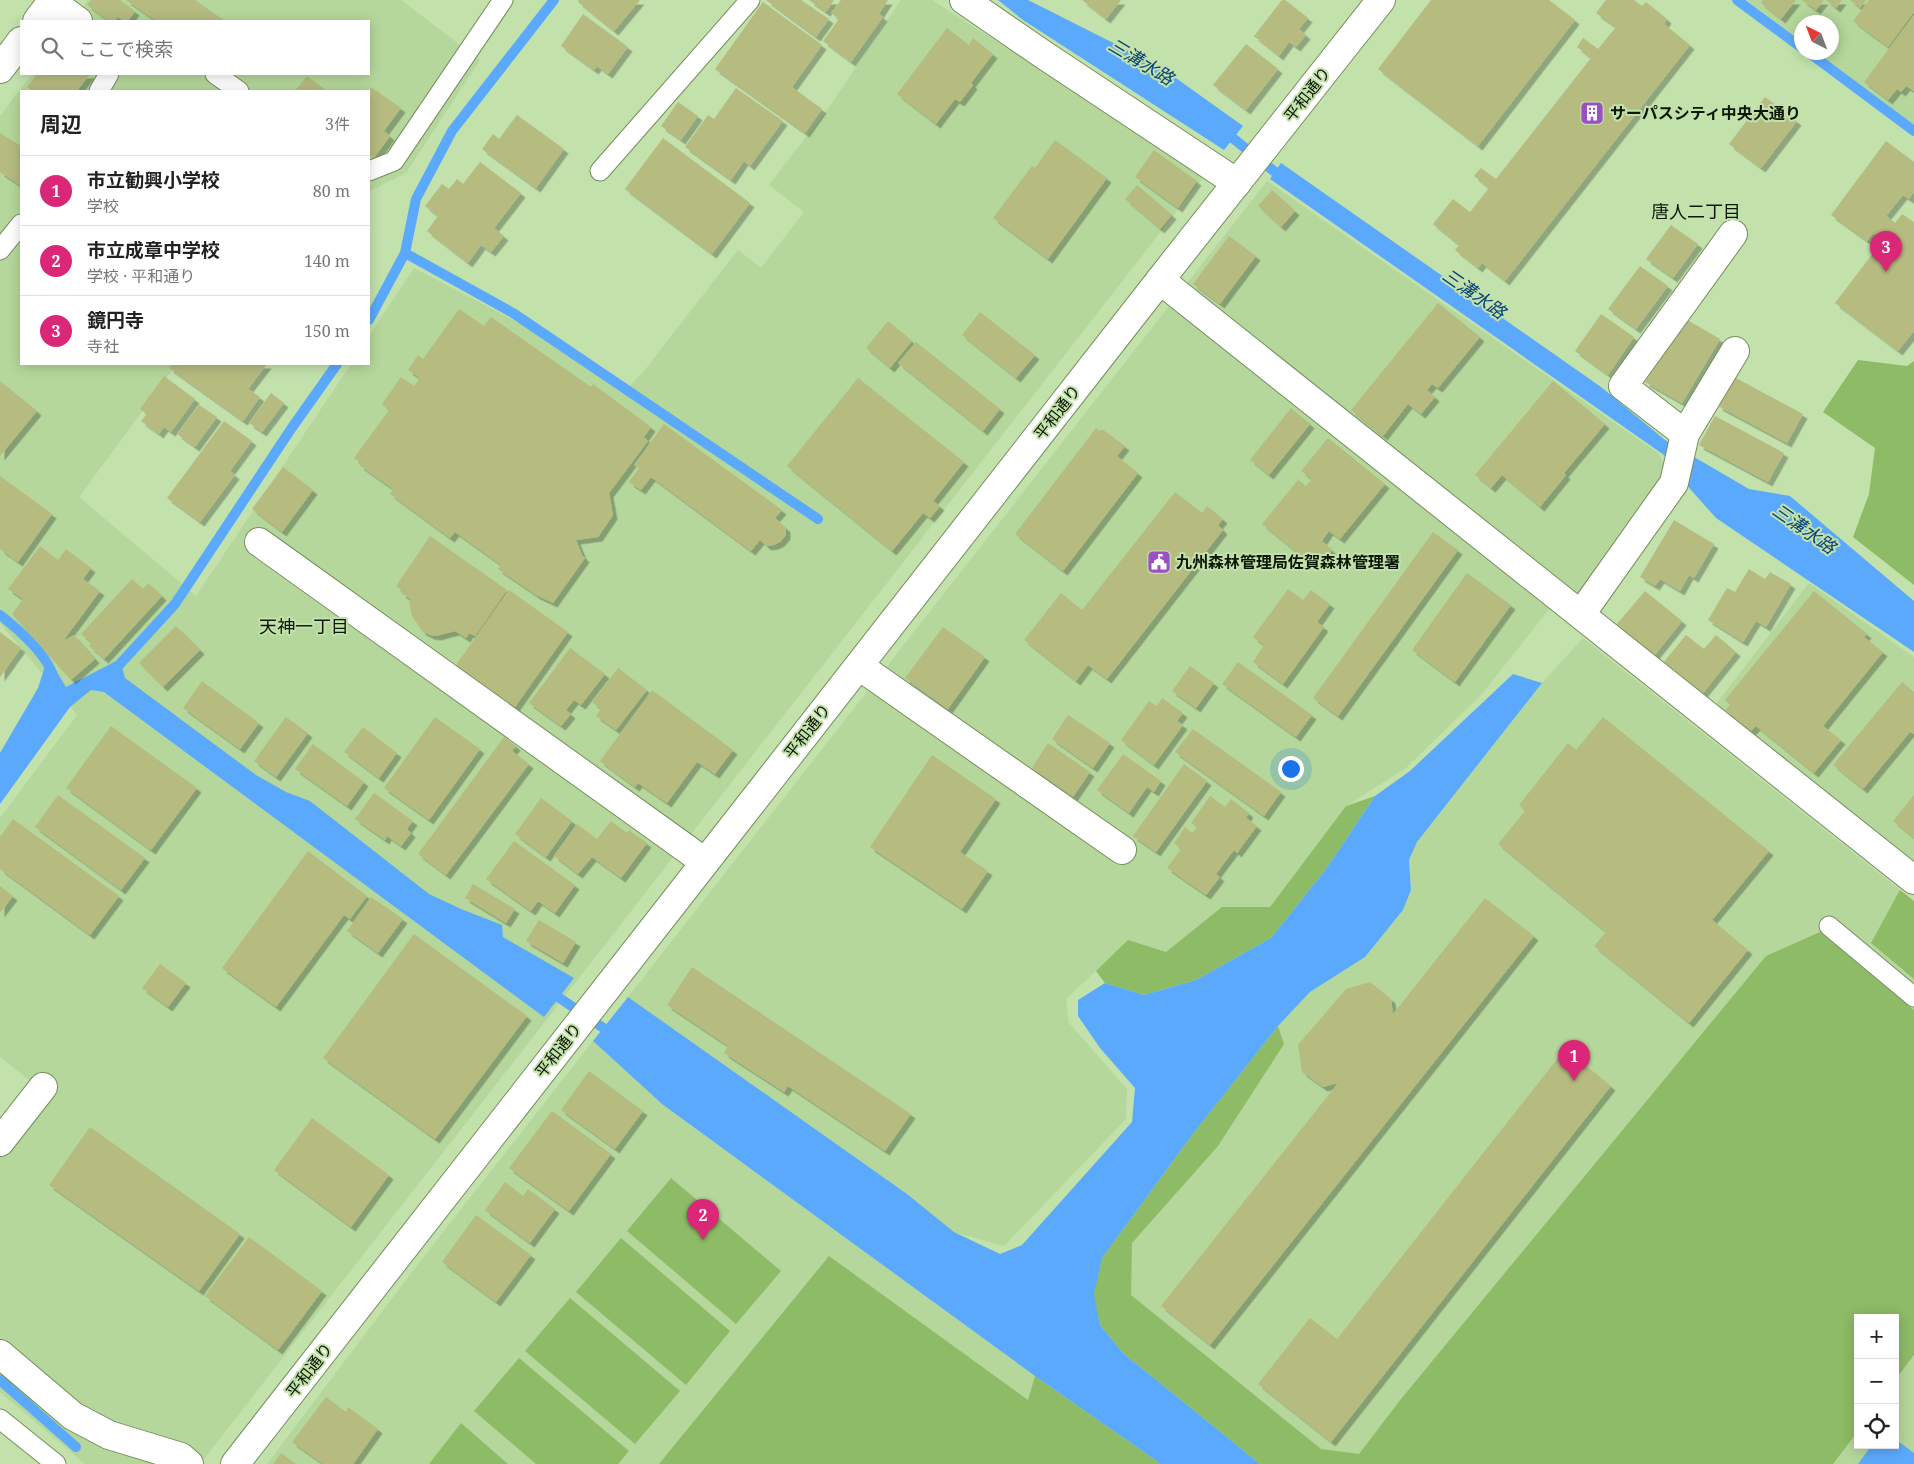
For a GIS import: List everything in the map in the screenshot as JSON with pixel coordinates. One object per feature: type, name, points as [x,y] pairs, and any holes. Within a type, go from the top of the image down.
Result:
[{"type":"street","points":[[964,0],[1041,53],[1242,177]]},
{"type":"street","name":"平和通り","points":[[235,1464],[1242,177],[1376,2]]},
{"type":"street","points":[[47,8],[76,20]]},
{"type":"street","points":[[0,69],[20,42]]},
{"type":"street","points":[[1685,434],[1623,386],[1733,234]]},
{"type":"street","points":[[1160,280],[1914,880]]},
{"type":"street","points":[[1581,614],[1674,483],[1685,434],[1735,351]]},
{"type":"street","points":[[259,542],[705,862]]},
{"type":"street","points":[[858,666],[1122,850]]},
{"type":"street","points":[[0,1142],[43,1087]]},
{"type":"street","points":[[0,1354],[73,1416],[109,1435],[181,1457],[189,1464]]},
{"type":"lane","points":[[370,171],[394,161],[503,0]]},
{"type":"lane","points":[[600,172],[750,0]]},
{"type":"lane","points":[[100,90],[108,75]]},
{"type":"lane","points":[[216,75],[238,90]]},
{"type":"lane","points":[[0,250],[20,225]]},
{"type":"lane","points":[[1829,926],[1914,997]]},
{"type":"lane","points":[[0,1419],[56,1464]]},
{"type":"shaded area","points":[[88,0],[401,0],[480,60],[406,173],[372,190],[370,189],[370,90],[20,90],[20,365],[176,365],[79,497],[196,596],[350,365],[370,365],[370,334],[414,268],[519,323],[624,392],[644,371],[738,250],[761,268],[804,212],[769,185],[830,106],[901,0],[932,0],[1205,175],[200,1464],[85,1464],[0,1392],[0,1145],[43,1091],[0,1057],[0,818],[77,715],[0,623],[0,116],[31,75],[370,75],[370,20],[73,20]]},
{"type":"shaded area","points":[[1747,0],[1914,0],[1914,126],[1825,60],[1839,60],[1839,15],[1794,15],[1794,36]]},
{"type":"shaded area","points":[[1267,181],[1658,453],[1678,490],[1594,613],[1550,608],[1481,695],[1406,768],[1346,806],[1270,907],[1222,908],[1166,952],[1128,941],[1066,999],[1069,1023],[1127,1089],[1126,1119],[1004,1246],[954,1232],[907,1194],[628,997]]},
{"type":"shaded area","points":[[1858,360],[1907,366],[1914,361],[1914,585],[1853,537],[1869,494],[1875,448],[1823,412]]},
{"type":"shaded area","points":[[1809,583],[1914,657],[1914,871],[1710,712]]},
{"type":"shaded area","points":[[1583,638],[1914,901],[1914,1464],[1260,1464],[1102,1258],[1192,1135],[1278,1026],[1310,992],[1365,957],[1403,910],[1411,890],[1409,860],[1417,842],[1542,683]]},
{"type":"shaded area","points":[[1375,796],[1326,869],[1271,938],[1196,980],[1144,995],[1105,983],[1096,971],[1128,940],[1166,952],[1222,907],[1270,907],[1346,806]]},
{"type":"shaded area","points":[[1900,890],[1914,901],[1914,979],[1871,943]]},
{"type":"shaded area","points":[[1820,932],[1914,1010],[1914,1355],[1899,1375],[1899,1314],[1854,1314],[1854,1436],[1833,1464],[1260,1464],[1123,1353],[1100,1325],[1093,1294],[1102,1258],[1192,1135],[1278,1026],[1284,1044],[1218,1146],[1132,1243],[1131,1295],[1321,1449],[1359,1454],[1401,1399],[1766,956]]},
{"type":"shaded area","points":[[593,1041],[662,1104],[1035,1376],[1161,1464],[267,1464],[415,1268]]},
{"type":"shaded area","points":[[671,1178],[781,1271],[736,1324],[627,1231]]},
{"type":"shaded area","points":[[621,1238],[730,1331],[686,1385],[576,1292]]},
{"type":"shaded area","points":[[829,1256],[1028,1400],[1035,1376],[1161,1464],[659,1464]]},
{"type":"shaded area","points":[[570,1298],[680,1391],[635,1444],[525,1351]]},
{"type":"shaded area","points":[[519,1358],[629,1451],[618,1464],[536,1464],[474,1411]]},
{"type":"shaded area","points":[[461,1423],[508,1464],[429,1464]]},
{"type":"water","points":[[998,0],[1028,0],[1159,66],[1243,126],[1224,150],[1023,20]]},
{"type":"water","points":[[1281,163],[1601,387],[1665,440],[1749,489],[1790,496],[1914,601],[1914,652],[1716,518],[1664,455],[1270,179]]},
{"type":"water","points":[[48,657],[66,687],[120,659],[125,678],[256,775],[286,792],[310,801],[429,894],[502,925],[503,937],[574,978],[544,1017],[104,692],[91,690],[70,707],[0,804],[0,753],[38,688]]},
{"type":"water","points":[[1513,674],[1542,683],[1417,842],[1409,860],[1411,890],[1403,910],[1365,957],[1310,992],[1278,1026],[1192,1135],[1102,1258],[1094,1294],[1100,1325],[1123,1353],[1260,1464],[1161,1464],[1035,1376],[662,1104],[593,1041],[628,997],[907,1194],[954,1232],[1000,1254],[1022,1245],[1132,1122],[1135,1088],[1100,1048],[1078,1016],[1078,1000],[1105,983],[1144,995],[1196,980],[1271,938],[1326,869],[1375,796],[1410,771]]},
{"type":"water","points":[[1899,1442],[1914,1453],[1914,1464],[1858,1464],[1869,1449],[1899,1449]]},
{"type":"building","points":[[91,0],[120,0],[135,11],[129,20],[122,20],[118,17],[116,20],[108,20],[87,5]]},
{"type":"building","points":[[126,0],[195,0],[224,20],[155,20]]},
{"type":"building","points":[[579,0],[640,0],[614,31],[578,2]]},
{"type":"building","points":[[766,0],[801,0],[829,19],[816,37]]},
{"type":"building","points":[[809,0],[834,0],[826,12]]},
{"type":"building","points":[[841,0],[888,0],[879,14],[883,17],[851,62],[823,41],[839,19],[831,13]]},
{"type":"building","points":[[1082,0],[1121,0],[1106,19]]},
{"type":"building","points":[[1282,0],[1285,0],[1308,18],[1299,29],[1306,35],[1296,47],[1289,42],[1279,56],[1254,36]]},
{"type":"building","points":[[1431,0],[1549,0],[1575,20],[1478,146],[1378,69]]},
{"type":"building","name":"サーパスシティ中央大通り","points":[[1606,0],[1634,0],[1642,6],[1646,2],[1667,19],[1664,24],[1690,45],[1505,281],[1482,263],[1478,268],[1455,250],[1459,245],[1433,224],[1453,199],[1470,212],[1489,188],[1474,176],[1481,168],[1496,179],[1591,58],[1577,47],[1583,38],[1598,49],[1616,27],[1596,13]]},
{"type":"building","points":[[1763,0],[1796,0],[1781,19],[1761,3]]},
{"type":"building","points":[[1802,0],[1824,0],[1816,10]]},
{"type":"building","points":[[1826,0],[1842,0],[1836,8]]},
{"type":"building","points":[[1850,0],[1866,0],[1860,8]]},
{"type":"building","points":[[1869,0],[1914,0],[1914,12],[1888,47],[1853,21]]},
{"type":"building","points":[[763,2],[822,45],[792,87],[822,109],[805,133],[715,69]]},
{"type":"building","points":[[583,14],[628,47],[608,74],[597,66],[594,70],[561,46]]},
{"type":"building","points":[[1914,15],[1914,91],[1906,86],[1901,92],[1897,89],[1888,100],[1864,82]]},
{"type":"building","points":[[947,28],[969,45],[973,38],[993,54],[971,83],[973,85],[960,102],[955,99],[936,124],[897,94]]},
{"type":"building","points":[[1246,44],[1278,69],[1246,110],[1213,85]]},
{"type":"building","points":[[36,75],[89,75],[78,90],[32,90],[27,87]]},
{"type":"building","points":[[307,76],[326,90],[296,90]]},
{"type":"building","points":[[371,87],[401,108],[384,131],[390,136],[374,158],[370,156]]},
{"type":"building","points":[[736,88],[783,121],[750,166],[744,161],[731,180],[685,147],[708,115],[714,119]]},
{"type":"building","points":[[1765,97],[1797,121],[1761,168],[1729,144]]},
{"type":"building","points":[[678,102],[698,116],[681,140],[661,126]]},
{"type":"building","points":[[517,115],[564,149],[536,188],[482,149],[493,134],[499,139]]},
{"type":"building","points":[[0,133],[20,145],[20,185],[0,172]]},
{"type":"building","points":[[663,138],[750,203],[712,254],[625,189]]},
{"type":"building","points":[[1055,140],[1107,178],[1048,259],[993,218],[1032,166],[1035,168]]},
{"type":"building","points":[[1886,141],[1914,162],[1914,192],[1909,199],[1903,195],[1886,216],[1895,223],[1902,214],[1914,222],[1914,331],[1898,351],[1835,303],[1883,240],[1873,233],[1867,241],[1831,215]]},
{"type":"building","points":[[1154,150],[1197,181],[1178,208],[1135,177]]},
{"type":"building","points":[[480,162],[521,193],[494,228],[504,236],[491,252],[481,245],[468,263],[427,231],[438,216],[425,206],[442,184],[449,189],[457,179],[463,184]]},
{"type":"building","points":[[1137,185],[1172,215],[1160,229],[1125,199]]},
{"type":"building","points":[[1272,190],[1295,211],[1281,227],[1258,206]]},
{"type":"building","points":[[1671,225],[1698,244],[1673,278],[1646,259]]},
{"type":"building","points":[[1229,236],[1256,256],[1220,304],[1193,284]]},
{"type":"building","points":[[1640,266],[1668,286],[1636,329],[1608,309]]},
{"type":"building","points":[[1438,303],[1480,337],[1438,388],[1432,384],[1427,390],[1435,397],[1421,414],[1408,404],[1383,436],[1351,410]]},
{"type":"building","points":[[459,309],[484,326],[491,317],[591,387],[593,384],[651,427],[644,437],[648,441],[609,493],[613,515],[598,537],[576,540],[585,558],[553,603],[536,595],[498,569],[501,565],[455,532],[450,538],[390,494],[393,489],[359,465],[361,463],[354,458],[389,410],[382,404],[401,377],[414,386],[420,378],[408,370],[418,355],[423,359]]},
{"type":"building","points":[[980,312],[1035,355],[1016,378],[962,335]]},
{"type":"building","points":[[1601,314],[1634,337],[1608,375],[1575,351]]},
{"type":"building","points":[[1684,318],[1720,339],[1682,403],[1645,382]]},
{"type":"building","points":[[888,321],[912,341],[890,368],[866,348]]},
{"type":"building","points":[[916,342],[1000,409],[983,431],[898,363]]},
{"type":"building","points":[[171,365],[266,365],[248,389],[260,397],[243,421],[169,368]]},
{"type":"building","points":[[164,376],[195,399],[171,432],[164,427],[159,434],[141,421],[147,414],[140,409]]},
{"type":"building","points":[[1734,377],[1803,414],[1787,443],[1718,406]]},
{"type":"building","points":[[858,378],[964,462],[933,501],[940,506],[930,518],[923,513],[892,551],[787,466]]},
{"type":"building","points":[[0,381],[37,411],[0,456]]},
{"type":"building","points":[[1553,381],[1605,424],[1564,473],[1566,475],[1540,507],[1502,475],[1491,488],[1475,475]]},
{"type":"building","points":[[271,393],[284,403],[262,432],[249,423]]},
{"type":"building","points":[[199,405],[217,417],[195,447],[177,434]]},
{"type":"building","points":[[1291,408],[1310,424],[1269,475],[1250,460]]},
{"type":"building","points":[[1715,416],[1784,453],[1768,482],[1699,445]]},
{"type":"building","points":[[224,421],[252,441],[230,471],[235,475],[200,522],[167,498]]},
{"type":"building","points":[[664,424],[782,510],[775,518],[786,528],[786,535],[780,542],[767,546],[760,540],[751,551],[651,477],[641,490],[629,482],[639,468],[634,465]]},
{"type":"building","points":[[1096,428],[1100,431],[1102,429],[1125,446],[1117,456],[1138,473],[1063,571],[1015,534]]},
{"type":"building","points":[[1328,438],[1385,484],[1340,539],[1329,531],[1322,541],[1332,550],[1326,558],[1318,552],[1310,563],[1262,524],[1298,480],[1306,486],[1312,479],[1301,471]]},
{"type":"building","points":[[283,467],[313,490],[282,532],[252,509]]},
{"type":"building","points":[[0,476],[52,514],[18,562],[0,549]]},
{"type":"building","name":"九州森林管理局佐賀森林管理署","points":[[1175,492],[1202,513],[1207,506],[1223,519],[1218,525],[1223,530],[1107,679],[1088,665],[1076,681],[1024,640],[1061,593],[1082,610]]},
{"type":"building","points":[[1674,520],[1714,544],[1694,578],[1689,575],[1680,591],[1660,579],[1655,586],[1640,577]]},
{"type":"building","points":[[1433,532],[1458,550],[1338,716],[1313,698]]},
{"type":"building","points":[[430,536],[507,590],[475,636],[469,633],[466,638],[455,631],[436,636],[422,631],[412,616],[409,603],[412,600],[401,593],[403,591],[396,586]]},
{"type":"building","points":[[40,546],[58,560],[66,549],[91,568],[83,579],[100,591],[63,641],[74,635],[95,659],[71,680],[12,614],[23,599],[8,589]]},
{"type":"building","points":[[1749,569],[1765,579],[1770,572],[1791,584],[1766,627],[1756,621],[1743,642],[1708,620],[1727,588],[1735,592]]},
{"type":"building","points":[[1467,573],[1511,605],[1455,682],[1412,650]]},
{"type":"building","points":[[132,579],[143,589],[148,583],[162,596],[104,659],[89,646],[92,643],[81,634]]},
{"type":"building","points":[[1288,589],[1303,600],[1311,590],[1330,604],[1317,622],[1324,627],[1283,684],[1253,662],[1264,645],[1253,637]]},
{"type":"building","points":[[509,590],[568,632],[515,707],[456,665]]},
{"type":"building","points":[[1645,591],[1682,621],[1654,656],[1616,625]]},
{"type":"building","points":[[1814,591],[1867,634],[1864,637],[1883,652],[1823,726],[1841,740],[1814,773],[1756,726],[1751,731],[1725,710],[1730,705],[1725,700]]},
{"type":"building","points":[[176,626],[200,650],[163,687],[139,663]]},
{"type":"building","points":[[943,627],[985,657],[948,709],[905,678]]},
{"type":"building","points":[[0,632],[21,648],[0,677]]},
{"type":"building","points":[[1686,635],[1704,649],[1716,635],[1736,652],[1703,693],[1664,662]]},
{"type":"building","points":[[570,648],[605,674],[581,705],[574,700],[566,710],[571,714],[561,726],[529,703]]},
{"type":"building","points":[[1238,662],[1312,715],[1296,737],[1222,684]]},
{"type":"building","points":[[1190,666],[1214,683],[1196,708],[1172,691]]},
{"type":"building","points":[[618,668],[647,690],[616,730],[596,716],[601,709],[592,702]]},
{"type":"building","points":[[202,681],[259,723],[240,749],[183,708]]},
{"type":"building","points":[[1902,682],[1914,692],[1914,734],[1910,732],[1863,789],[1833,765]]},
{"type":"building","points":[[652,690],[733,750],[715,774],[697,762],[667,803],[638,783],[635,787],[600,761]]},
{"type":"building","points":[[1162,698],[1183,713],[1177,721],[1183,725],[1154,765],[1121,740],[1149,701],[1157,706]]},
{"type":"building","points":[[1068,715],[1110,743],[1093,768],[1052,739]]},
{"type":"building","points":[[286,717],[308,733],[276,777],[254,761]]},
{"type":"building","points":[[435,717],[480,749],[429,820],[384,788]]},
{"type":"building","points":[[1603,717],[1769,851],[1712,920],[1748,950],[1689,1023],[1594,946],[1606,932],[1498,844],[1525,811],[1519,805],[1568,743],[1576,750]]},
{"type":"building","points":[[111,726],[197,788],[151,850],[66,788]]},
{"type":"building","points":[[363,727],[397,753],[379,778],[344,752]]},
{"type":"building","points":[[1193,729],[1281,792],[1264,816],[1175,752]]},
{"type":"building","points":[[504,737],[516,746],[512,751],[529,764],[446,875],[418,854]]},
{"type":"building","points":[[1048,743],[1090,772],[1073,797],[1032,768]]},
{"type":"building","points":[[313,744],[364,782],[347,806],[295,769]]},
{"type":"building","points":[[1123,754],[1161,781],[1154,792],[1147,787],[1129,813],[1097,790]]},
{"type":"building","points":[[932,755],[996,799],[960,852],[988,871],[962,909],[870,847]]},
{"type":"building","points":[[1184,764],[1207,781],[1156,852],[1133,836]]},
{"type":"building","points":[[374,793],[413,821],[407,829],[411,833],[401,846],[387,836],[385,840],[355,819]]},
{"type":"building","points":[[58,795],[145,858],[121,890],[35,827]]},
{"type":"building","points":[[1914,795],[1914,838],[1893,821]]},
{"type":"building","points":[[1210,796],[1225,807],[1231,799],[1249,813],[1246,818],[1257,826],[1237,853],[1234,850],[1216,874],[1220,877],[1206,895],[1167,868],[1181,849],[1174,843],[1185,827],[1192,833],[1197,827],[1191,823]]},
{"type":"building","points":[[541,798],[572,821],[546,857],[515,834]]},
{"type":"building","points":[[13,819],[119,896],[90,935],[0,869],[0,837]]},
{"type":"building","points":[[611,821],[627,833],[629,830],[647,843],[621,878],[592,857],[578,874],[554,856],[577,824],[597,839]]},
{"type":"building","points":[[514,841],[575,885],[555,913],[538,901],[531,911],[486,879]]},
{"type":"building","points":[[308,851],[367,896],[350,919],[344,915],[276,1007],[222,968]]},
{"type":"building","points":[[473,884],[515,909],[506,923],[465,898]]},
{"type":"building","points":[[0,886],[13,896],[0,913]]},
{"type":"building","points":[[371,897],[403,919],[378,953],[347,931]]},
{"type":"building","points":[[1485,898],[1534,936],[1210,1345],[1161,1306],[1338,1083],[1323,1087],[1302,1072],[1298,1045],[1346,989],[1370,982],[1391,999],[1393,1014]]},
{"type":"building","points":[[539,920],[576,942],[563,963],[526,941]]},
{"type":"building","points":[[414,934],[527,1016],[435,1139],[323,1058]]},
{"type":"building","points":[[160,964],[186,983],[168,1007],[142,988]]},
{"type":"building","points":[[692,967],[911,1114],[885,1151],[788,1086],[784,1092],[724,1053],[728,1046],[667,1005]]},
{"type":"building","points":[[1565,1049],[1611,1086],[1331,1442],[1258,1384],[1310,1318],[1337,1339]]},
{"type":"building","points":[[589,1071],[643,1111],[615,1149],[561,1110]]},
{"type":"building","points":[[552,1111],[611,1154],[569,1211],[509,1168]]},
{"type":"building","points":[[312,1118],[389,1175],[351,1227],[274,1170]]},
{"type":"building","points":[[90,1127],[240,1234],[199,1291],[49,1185]]},
{"type":"building","points":[[505,1182],[523,1196],[528,1189],[555,1209],[530,1243],[485,1210]]},
{"type":"building","points":[[476,1215],[531,1255],[496,1302],[442,1262]]},
{"type":"building","points":[[249,1237],[322,1291],[278,1350],[205,1296]]},
{"type":"building","points":[[326,1397],[346,1412],[348,1407],[378,1429],[353,1464],[323,1464],[292,1442]]},
{"type":"building","points":[[281,1453],[296,1464],[273,1464]]},
{"type":"waterway","points":[[370,318],[405,253],[416,199],[452,131],[554,0]]},
{"type":"waterway","points":[[1737,0],[1794,42]]},
{"type":"waterway","points":[[1819,60],[1914,131]]},
{"type":"waterway","name":"三溝水路","points":[[1224,131],[1285,180]]},
{"type":"waterway","points":[[405,253],[513,313],[818,519]]},
{"type":"waterway","points":[[110,671],[120,664],[175,604],[291,429],[336,365]]},
{"type":"waterway","points":[[0,615],[37,649],[52,673]]},
{"type":"waterway","points":[[548,990],[615,1036]]},
{"type":"waterway","points":[[0,1380],[76,1447]]},
{"type":"place","name":"サーパスシティ中央大通り","points":[[1592,113]]},
{"type":"place","name":"鏡円寺","points":[[1886,272]]},
{"type":"place","name":"九州森林管理局佐賀森林管理署","points":[[1159,562]]},
{"type":"place","name":"市立勧興小学校","points":[[1574,1081]]},
{"type":"place","name":"市立成章中学校","points":[[703,1240]]},
{"type":"district","name":"唐人二丁目","points":[[1696,212]]},
{"type":"district","name":"天神一丁目","points":[[304,627]]}]
